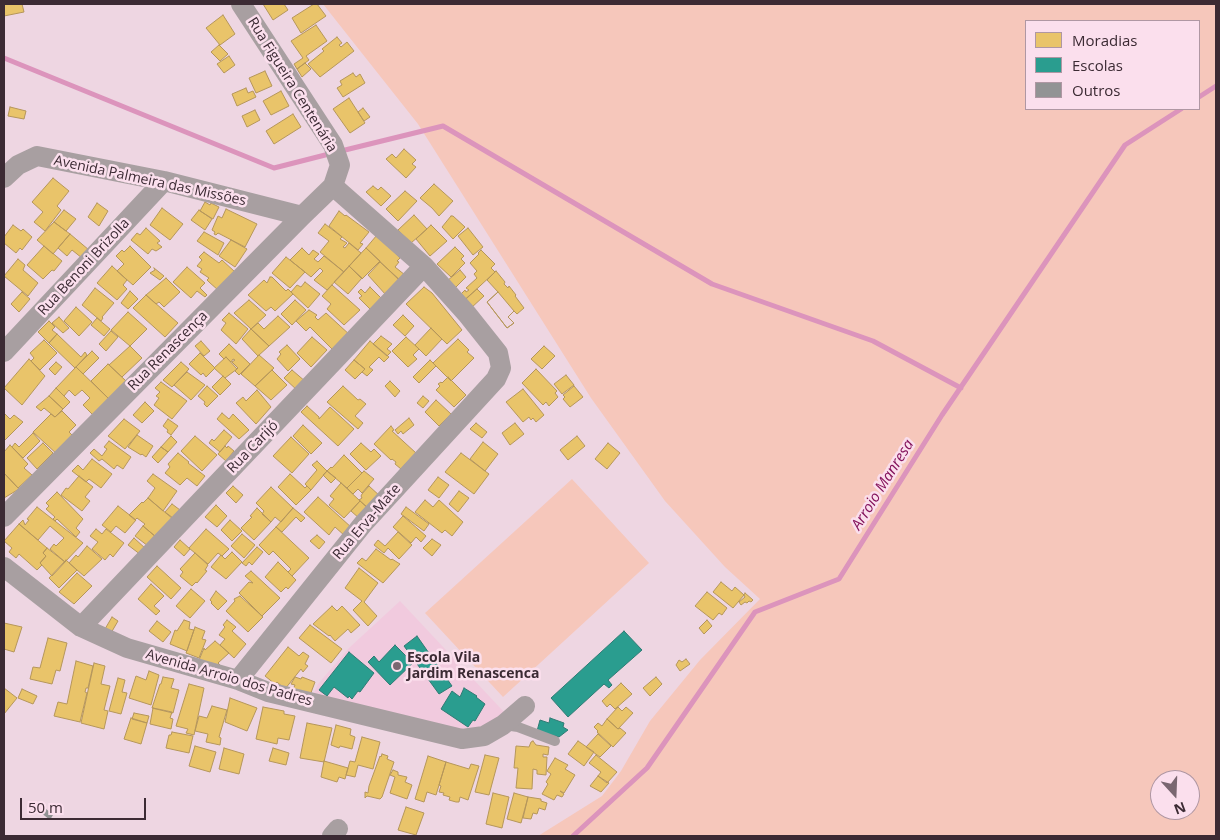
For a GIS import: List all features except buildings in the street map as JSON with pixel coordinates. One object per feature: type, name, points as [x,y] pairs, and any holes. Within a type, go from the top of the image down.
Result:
[{"type":"street","name":"Rua Figueira Centenária","points":[[241,4],[333,145],[340,165],[333,186]]},
{"type":"street","name":"Avenida Palmeira das Missões","points":[[4,178],[18,165],[37,156],[164,181],[302,216]]},
{"type":"street","name":"Rua Benoni Brizolla","points":[[4,352],[164,181]]},
{"type":"street","name":"Rua Renascença","points":[[4,517],[333,186]]},
{"type":"street","points":[[333,186],[424,266]]},
{"type":"street","name":"Rua Erva-Mate","points":[[238,680],[363,524],[496,379],[501,368],[498,353],[467,314],[424,266]]},
{"type":"street","name":"Rua Carijó","points":[[81,627],[424,266]]},
{"type":"street","name":"Avenida Arroio dos Padres","points":[[4,567],[81,627],[127,648],[238,680],[268,692],[462,739],[484,736],[503,725],[526,706]]},
{"type":"lane","points":[[503,725],[518,727],[555,741]]},
{"type":"shaded area","points":[[323,4],[1216,4],[1216,836],[538,836],[602,796],[621,771],[650,721],[700,660],[760,599],[725,567],[665,501],[591,398],[418,124]]},
{"type":"shaded area","points":[[572,479],[649,563],[503,697],[425,613]]},
{"type":"shaded area","name":"Escola Vila Jardim Renascenca","points":[[400,601],[504,712],[475,736],[311,699],[318,684],[349,648]]},
{"type":"waterway","points":[[4,58],[274,168],[333,153]]},
{"type":"waterway","name":"Arroio Manresa","points":[[1200,96],[1216,86]]},
{"type":"waterway","name":"Arroio Manresa","points":[[573,836],[647,768],[755,612],[839,579],[942,415],[1125,145],[1179,110]]},
{"type":"waterway","points":[[341,151],[443,126],[712,284],[873,341],[961,388]]},
{"type":"place","name":"Escola Vila Jardim Renascenca","points":[[397,666]]}]
